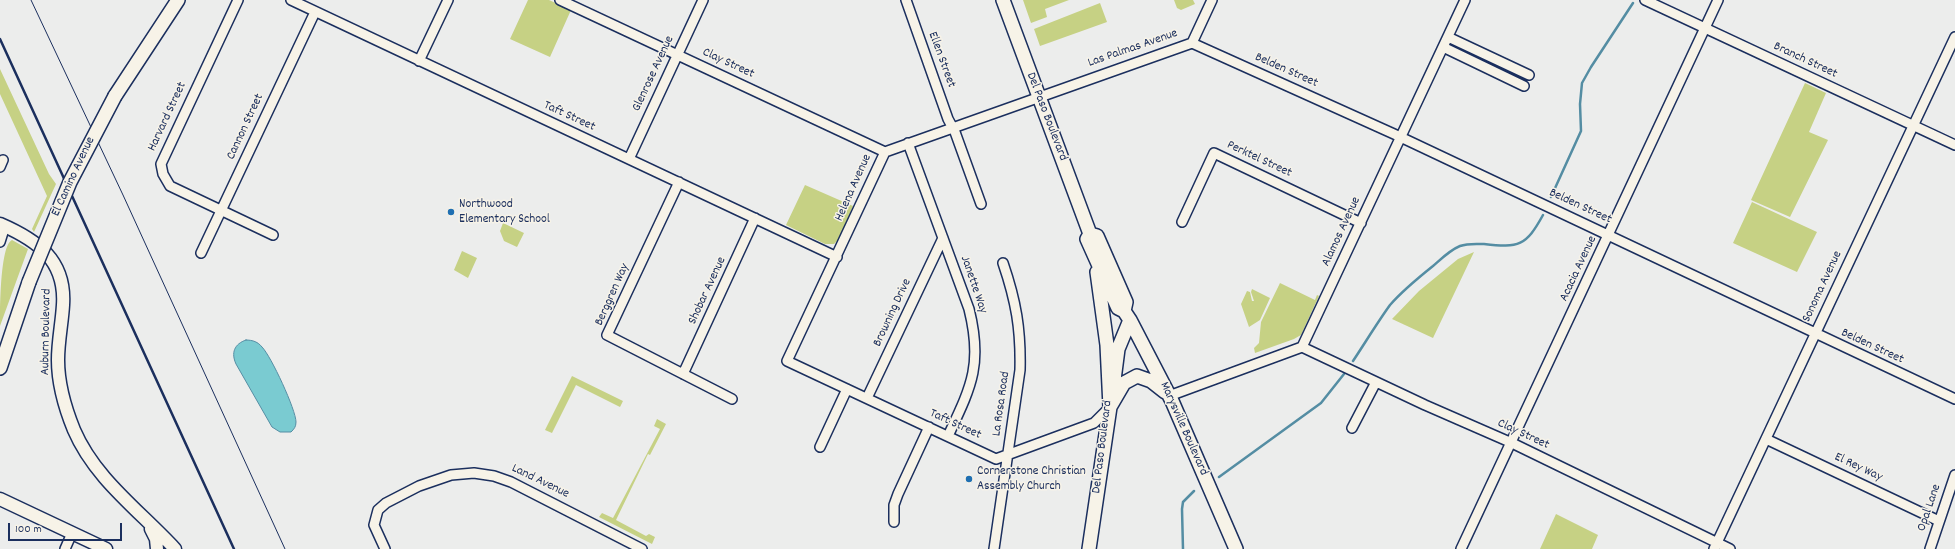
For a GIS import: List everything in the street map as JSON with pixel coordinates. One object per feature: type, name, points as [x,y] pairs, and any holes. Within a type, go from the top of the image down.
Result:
[{"type":"main road","name":"El Camino Avenue","points":[[0,368],[29,282],[70,182],[115,96],[178,0]]},
{"type":"main road","name":"Del Paso Boulevard","points":[[1003,0],[1090,234]]},
{"type":"main road","name":"Marysville Boulevard","points":[[1127,315],[1118,308],[1087,239],[1090,234],[1097,236],[1126,302],[1127,315],[1169,396],[1236,549]]},
{"type":"main road","name":"Del Paso Boulevard","points":[[1089,549],[1110,407],[1108,345],[1093,252]]},
{"type":"main road","points":[[1108,345],[1112,333],[1127,315]]},
{"type":"main road","points":[[1110,407],[1118,349],[1127,315]]},
{"type":"main road","points":[[1110,407],[1124,383],[1137,376],[1151,381],[1169,396]]},
{"type":"street","name":"Harvard Street","points":[[238,0],[161,164],[163,174],[170,186],[273,235]]},
{"type":"street","name":"Taft Street","points":[[291,0],[837,257]]},
{"type":"street","points":[[419,61],[448,0]]},
{"type":"street","name":"Clay Street","points":[[560,0],[885,152]]},
{"type":"street","name":"Glenrose Avenue","points":[[629,159],[703,0]]},
{"type":"street","name":"Ellen Street","points":[[906,0],[951,128]]},
{"type":"street","name":"Las Palmas Avenue","points":[[1038,96],[1192,42],[1212,0]]},
{"type":"street","name":"Alamos Avenue","points":[[1302,347],[1465,0]]},
{"type":"street","name":"Branch Street","points":[[1645,0],[1955,145]]},
{"type":"street","name":"Acacia Avenue","points":[[1461,549],[1512,443],[1718,0]]},
{"type":"street","name":"Cannon Street","points":[[201,253],[315,12]]},
{"type":"street","points":[[1448,37],[1529,75]]},
{"type":"street","name":"Sonoma Avenue","points":[[1716,546],[1955,37]]},
{"type":"street","name":"Belden Street","points":[[1192,42],[1609,235],[1815,334],[1955,399]]},
{"type":"street","points":[[1443,48],[1524,86]]},
{"type":"street","points":[[1514,81],[1519,71]]},
{"type":"street","name":"Helena Avenue","points":[[787,362],[885,152],[1038,96]]},
{"type":"street","points":[[951,128],[955,132],[981,204]]},
{"type":"street","name":"Janette Way","points":[[908,143],[969,309],[973,330],[975,352],[973,374],[969,392],[948,436]]},
{"type":"street","name":"Perktel Street","points":[[1182,222],[1214,154],[1361,223]]},
{"type":"street","name":"Berggren Way","points":[[679,182],[607,335],[732,399]]},
{"type":"street","name":"Shobar Avenue","points":[[683,374],[756,218]]},
{"type":"street","points":[[0,242],[2,225]]},
{"type":"street","name":"Auburn Boulevard","points":[[2,225],[40,245],[52,260],[59,275],[62,286],[63,306],[58,359],[62,391],[69,417],[80,442],[94,465],[143,518],[175,549]]},
{"type":"street","name":"Browning Drive","points":[[867,398],[943,238]]},
{"type":"street","name":"La Rosa Road","points":[[994,549],[1020,370],[1021,348],[1017,306],[1003,263]]},
{"type":"street","points":[[1169,396],[1302,347]]},
{"type":"street","name":"Clay Street","points":[[1302,347],[1512,443],[1716,546],[1730,549]]},
{"type":"street","name":"Taft Street","points":[[787,362],[996,459],[1094,423],[1110,407]]},
{"type":"street","points":[[1352,428],[1376,382]]},
{"type":"street","points":[[820,446],[846,389]]},
{"type":"street","points":[[894,522],[894,505],[898,494],[929,427]]},
{"type":"street","name":"El Rey Way","points":[[1766,439],[1940,520]]},
{"type":"street","name":"Land Avenue","points":[[385,549],[374,524],[378,510],[395,498],[442,477],[464,473],[484,474],[511,482],[642,549]]},
{"type":"street","name":"Opal Lane","points":[[1930,549],[1955,475]]},
{"type":"street","points":[[0,499],[106,549]]},
{"type":"street","name":"Auburn Boulevard","points":[[143,518],[155,534],[157,549]]},
{"type":"street","points":[[65,549],[72,533]]},
{"type":"green space","points":[[528,0],[549,0],[571,10],[550,57],[510,39]]},
{"type":"green space","points":[[1023,0],[1069,0],[1045,9],[1047,17],[1031,23]]},
{"type":"green space","points":[[1174,0],[1193,0],[1195,4],[1181,10],[1177,8]]},
{"type":"green space","points":[[1100,3],[1107,22],[1040,46],[1034,29]]},
{"type":"green space","points":[[0,69],[49,174],[56,184],[34,232],[32,229],[47,196],[0,94]]},
{"type":"green space","points":[[1805,83],[1826,93],[1809,132],[1828,140],[1790,217],[1751,200]]},
{"type":"green space","points":[[805,185],[853,206],[840,238],[834,244],[825,244],[786,225]]},
{"type":"green space","points":[[1752,202],[1817,232],[1797,272],[1733,243]]},
{"type":"green space","points":[[503,223],[524,233],[517,247],[504,241],[500,231]]},
{"type":"green space","points":[[12,240],[28,249],[0,326],[3,265],[5,253]]},
{"type":"green space","points":[[462,251],[477,258],[468,278],[454,270]]},
{"type":"green space","points":[[1474,252],[1433,338],[1392,319],[1419,291],[1458,259]]},
{"type":"green space","points":[[1280,283],[1315,300],[1317,295],[1319,296],[1301,335],[1255,353],[1254,348],[1259,343],[1261,322]]},
{"type":"green space","points":[[1252,289],[1270,298],[1260,320],[1249,327],[1241,304],[1247,291],[1250,292],[1252,301],[1254,301],[1251,292]]},
{"type":"green space","points":[[572,376],[623,401],[620,407],[576,385],[552,433],[545,430]]},
{"type":"green space","points":[[657,419],[666,424],[650,455],[648,454],[616,520],[646,536],[649,534],[655,537],[652,544],[599,517],[602,513],[613,518],[660,429],[654,426]]},
{"type":"green space","points":[[1556,514],[1598,535],[1592,549],[1540,549]]},
{"type":"water","points":[[246,340],[251,340],[260,345],[266,352],[277,372],[288,395],[295,416],[296,425],[291,432],[280,432],[272,427],[236,364],[234,353],[236,346]]},
{"type":"waterway","points":[[1551,197],[1581,131],[1580,104],[1582,83],[1633,3]]},
{"type":"waterway","points":[[1353,361],[1390,305],[1411,284],[1449,252],[1466,244],[1506,246],[1520,243],[1532,233],[1543,215]]},
{"type":"waterway","points":[[1219,477],[1321,403],[1344,374]]},
{"type":"waterway","points":[[1183,549],[1183,502],[1194,491]]},
{"type":"tram line","points":[[31,0],[123,195],[285,549]]},
{"type":"railway","points":[[0,39],[234,549]]},
{"type":"place","name":"Northwood Elementary School","points":[[451,212]]},
{"type":"place","name":"Cornerstone Christian Assembly Church","points":[[969,479]]}]
